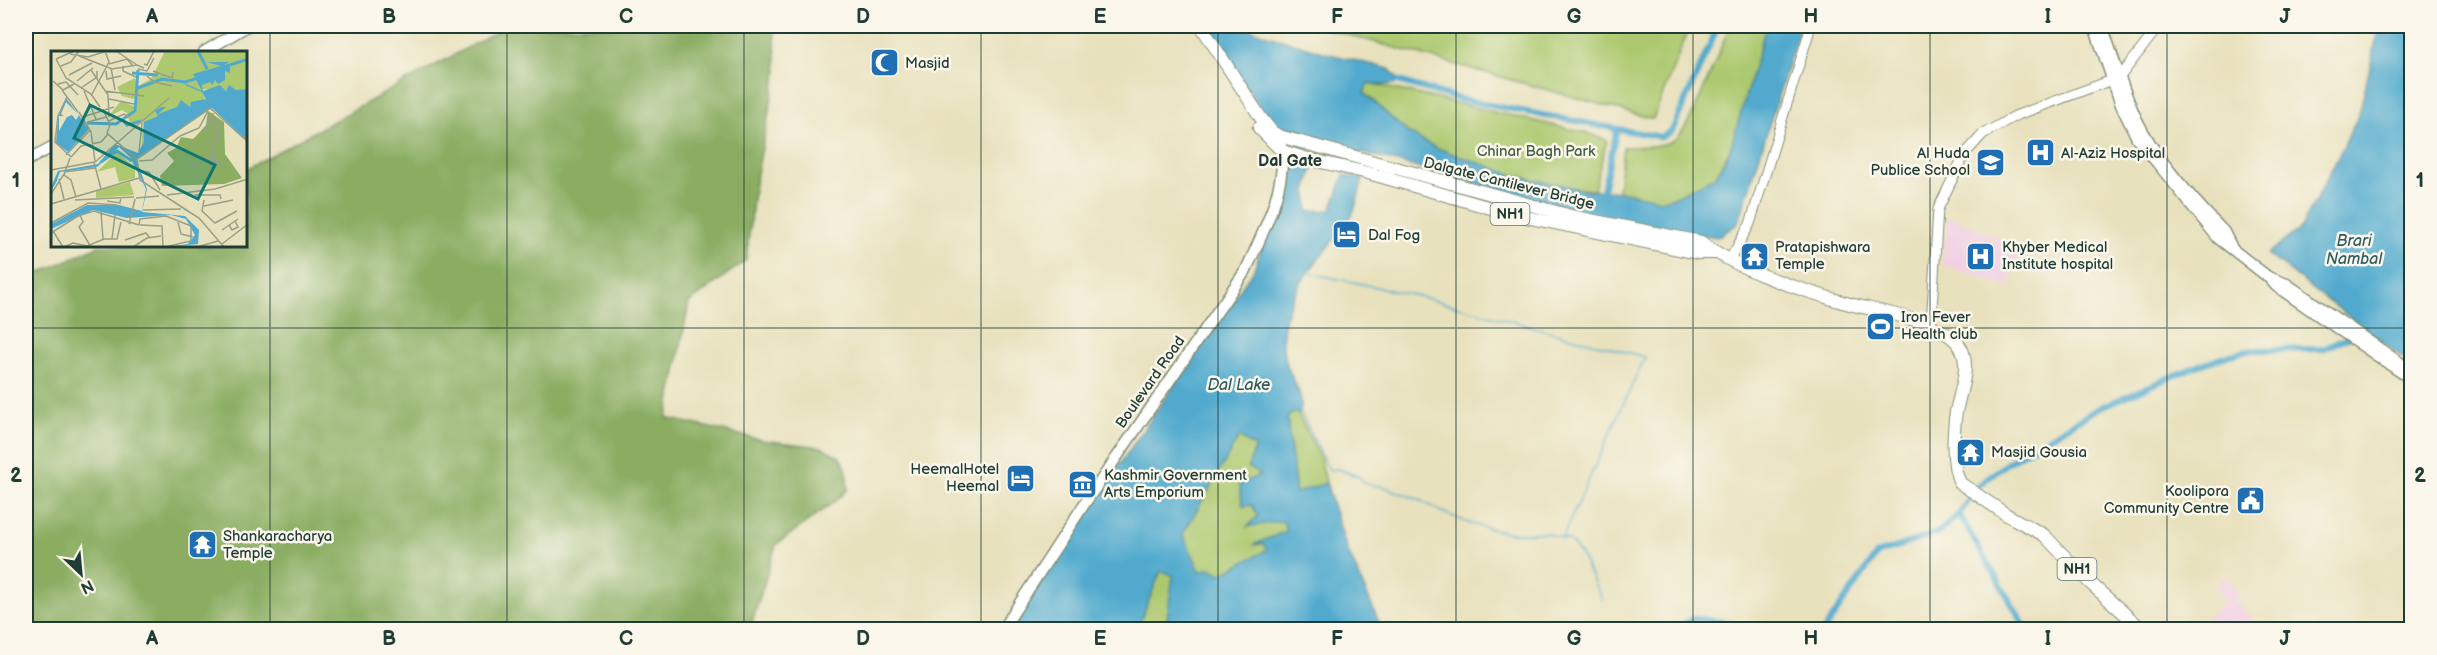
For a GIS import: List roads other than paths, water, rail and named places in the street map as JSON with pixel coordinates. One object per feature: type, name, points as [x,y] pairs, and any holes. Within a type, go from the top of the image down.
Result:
[{"type":"highway","points":[[1194,26],[1263,134],[1287,153]]},
{"type":"highway","name":"NH1","points":[[1201,26],[1261,118],[1272,132],[1279,136]]},
{"type":"highway","name":"Dalgate Cantilever Bridge","points":[[1279,136],[1431,185],[1701,242],[1716,253],[1730,259]]},
{"type":"highway","name":"NH1","points":[[1287,153],[1431,185]]},
{"type":"highway","name":"NH1","points":[[1730,259],[1838,301],[1931,326],[1950,335],[1964,356],[1964,373],[1955,419],[1952,472],[1960,486],[1974,502],[2044,535],[2090,583],[2143,630]]},
{"type":"highway","name":"NH1","points":[[2005,517],[2044,542],[2091,592],[2133,630]]},
{"type":"main road","points":[[206,51],[247,26]]},
{"type":"main road","points":[[2094,26],[2117,79]]},
{"type":"main road","points":[[2102,26],[2137,138],[2218,238],[2268,277],[2412,371]]},
{"type":"main road","name":"Boulevard Road","points":[[1002,630],[1083,506],[1246,270],[1262,235],[1287,153],[1279,136]]},
{"type":"main road","points":[[26,160],[51,148]]},
{"type":"main road","points":[[2284,287],[2412,380]]},
{"type":"street","points":[[1730,259],[1750,224],[1811,26]]},
{"type":"street","points":[[1931,326],[1938,209],[1964,155],[1992,127],[2015,116],[2117,79],[2133,64],[2159,26]]},
{"type":"water","name":"Dal Lake","points":[[1205,26],[1239,26],[1326,53],[1389,69],[1398,78],[1398,83],[1384,85],[1368,83],[1364,93],[1407,132],[1434,147],[1516,176],[1585,190],[1626,192],[1660,200],[1672,198],[1715,177],[1729,153],[1766,26],[1800,26],[1741,215],[1736,225],[1717,237],[1581,214],[1379,157],[1310,143],[1304,162],[1314,164],[1307,188],[1308,211],[1331,210],[1344,175],[1363,179],[1352,214],[1309,271],[1286,314],[1283,334],[1284,356],[1301,401],[1299,414],[1293,413],[1287,418],[1296,493],[1326,483],[1347,549],[1382,629],[1168,629],[1172,625],[1167,618],[1173,575],[1161,571],[1137,629],[1009,630],[1044,574],[1253,271],[1296,160],[1299,140],[1274,128]],"holes":[[[1239,437],[1255,447],[1248,467],[1261,475],[1239,484],[1243,506],[1252,505],[1258,516],[1247,527],[1283,521],[1286,531],[1253,545],[1263,544],[1267,550],[1221,574],[1210,568],[1200,571],[1183,534]]]},
{"type":"water","name":"Brari Nambal","points":[[2377,26],[2411,26],[2411,364],[2267,254],[2301,228],[2359,114],[2376,41]]},
{"type":"waterway","points":[[1392,79],[1463,100],[1661,137],[1672,131],[1718,26]]},
{"type":"waterway","points":[[1601,199],[1617,129]]},
{"type":"waterway","points":[[1306,272],[1418,296],[1645,357],[1562,538]]},
{"type":"waterway","points":[[1824,630],[1877,554],[1939,532],[1959,514],[1977,487],[2007,463],[2099,408],[2194,367],[2230,355],[2251,350],[2323,349],[2349,337]]},
{"type":"waterway","points":[[1300,411],[1329,470],[1338,469],[1359,477],[1366,484],[1384,487],[1420,500],[1471,524],[1509,533],[1546,533],[1570,541],[1581,555],[1602,600]]},
{"type":"waterway","points":[[1959,514],[2027,630]]},
{"type":"waterway","points":[[1671,630],[1695,618],[1734,624],[1744,630]]},
{"type":"place","name":"Masjid","points":[[884,63]]},
{"type":"place","name":"Al-Aziz Hospital","points":[[2040,153]]},
{"type":"place","name":"Al Huda Publice School","points":[[1991,162]]},
{"type":"place","name":"Dal Fog","points":[[1347,235]]},
{"type":"place","name":"Pratapishwara Temple","points":[[1754,256]]},
{"type":"place","name":"Khyber Medical Institute hospital","points":[[1981,256]]},
{"type":"place","name":"Iron Fever Health club","points":[[1880,326]]},
{"type":"place","name":"Masjid Gousia","points":[[1970,452]]},
{"type":"place","name":"HeemalHotel Heemal","points":[[1020,478]]},
{"type":"place","name":"Kashmir Government Arts Emporium","points":[[1083,484]]},
{"type":"place","name":"Koolipora Community Centre","points":[[2250,500]]},
{"type":"place","name":"Shankaracharya Temple","points":[[202,545]]},
{"type":"district","name":"Dal Gate","points":[[1290,160]]},
{"type":"park label","name":"Chinar Bagh Park","points":[[1536,151]]}]
